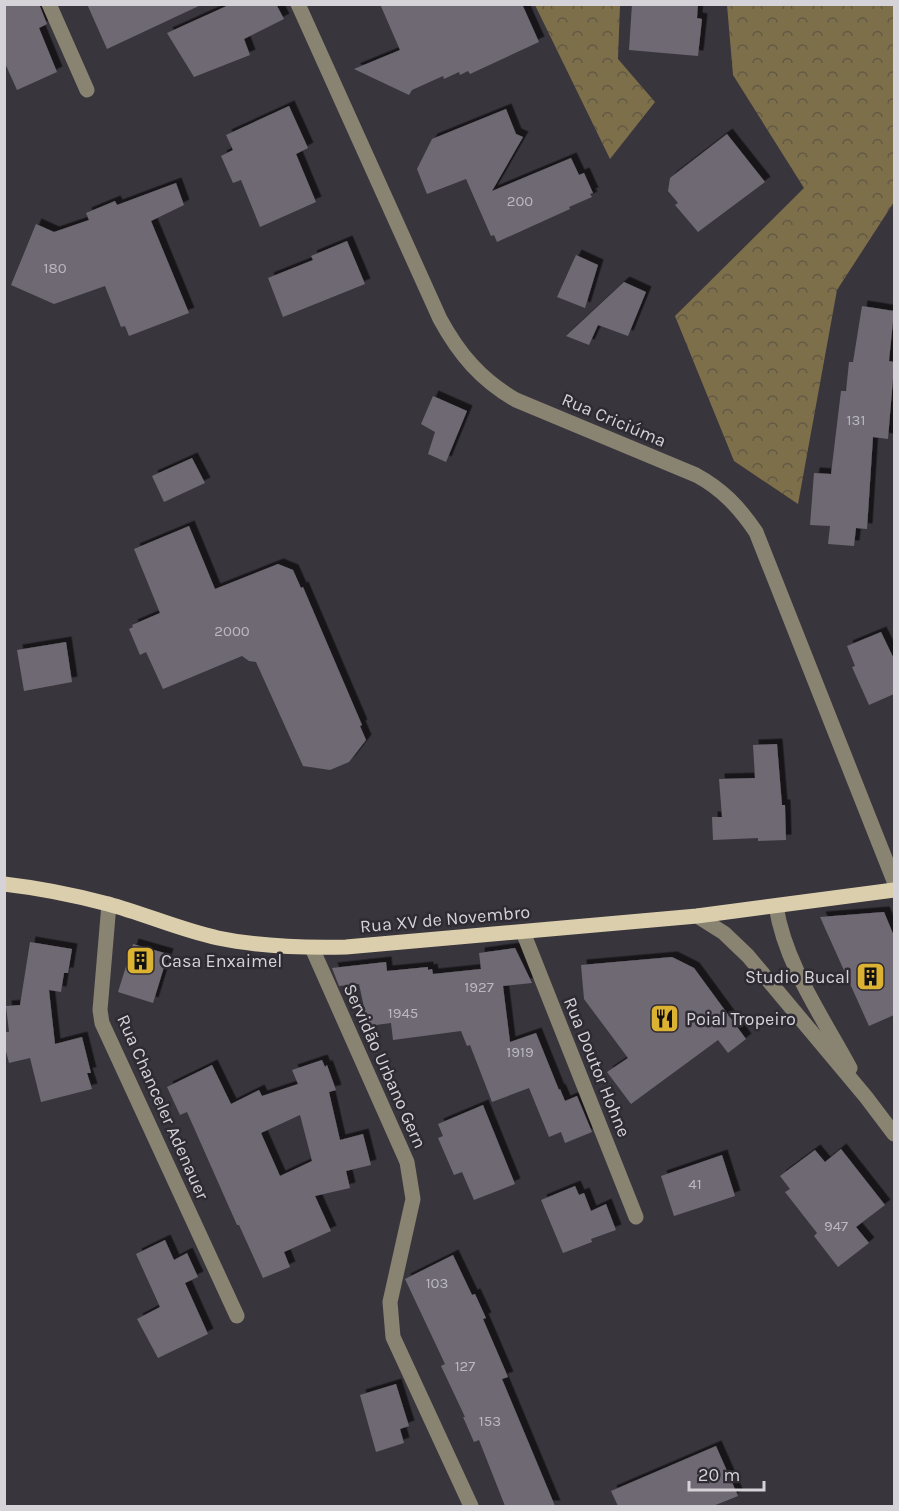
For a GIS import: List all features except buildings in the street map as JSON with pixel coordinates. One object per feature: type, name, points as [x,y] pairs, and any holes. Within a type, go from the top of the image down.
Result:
[{"type":"main road","name":"Rua XV de Novembro","points":[[4,884],[61,893],[109,904],[216,938],[252,944],[312,948],[346,947],[697,916],[894,890]]},
{"type":"street","points":[[49,4],[87,90]]},
{"type":"street","name":"Rua Criciúma","points":[[298,4],[440,319],[454,345],[474,369],[497,389],[516,400],[696,475],[713,485],[742,512],[756,532],[894,881]]},
{"type":"street","name":"Rua Chanceler Adenauer","points":[[109,904],[100,1010],[102,1023],[237,1316]]},
{"type":"street","points":[[776,906],[780,928],[789,954],[866,1096]]},
{"type":"street","points":[[697,916],[724,933],[747,956],[866,1096],[894,1134]]},
{"type":"street","name":"Rua Doutor Hohne","points":[[523,932],[636,1217]]},
{"type":"street","name":"Servidão Urbano Gern","points":[[312,948],[407,1162],[413,1199],[390,1302],[393,1337],[471,1506]]},
{"type":"green space","points":[[535,5],[620,5],[618,59],[655,102],[610,159]]},
{"type":"green space","points":[[727,5],[894,5],[894,202],[837,290],[798,504],[734,461],[675,316],[804,188],[733,75]]},
{"type":"place","name":"Casa Enxaimel","points":[[140,961]]},
{"type":"place","name":"Studio Bucal","points":[[871,977]]},
{"type":"place","name":"Poial Tropeiro","points":[[665,1019]]}]
